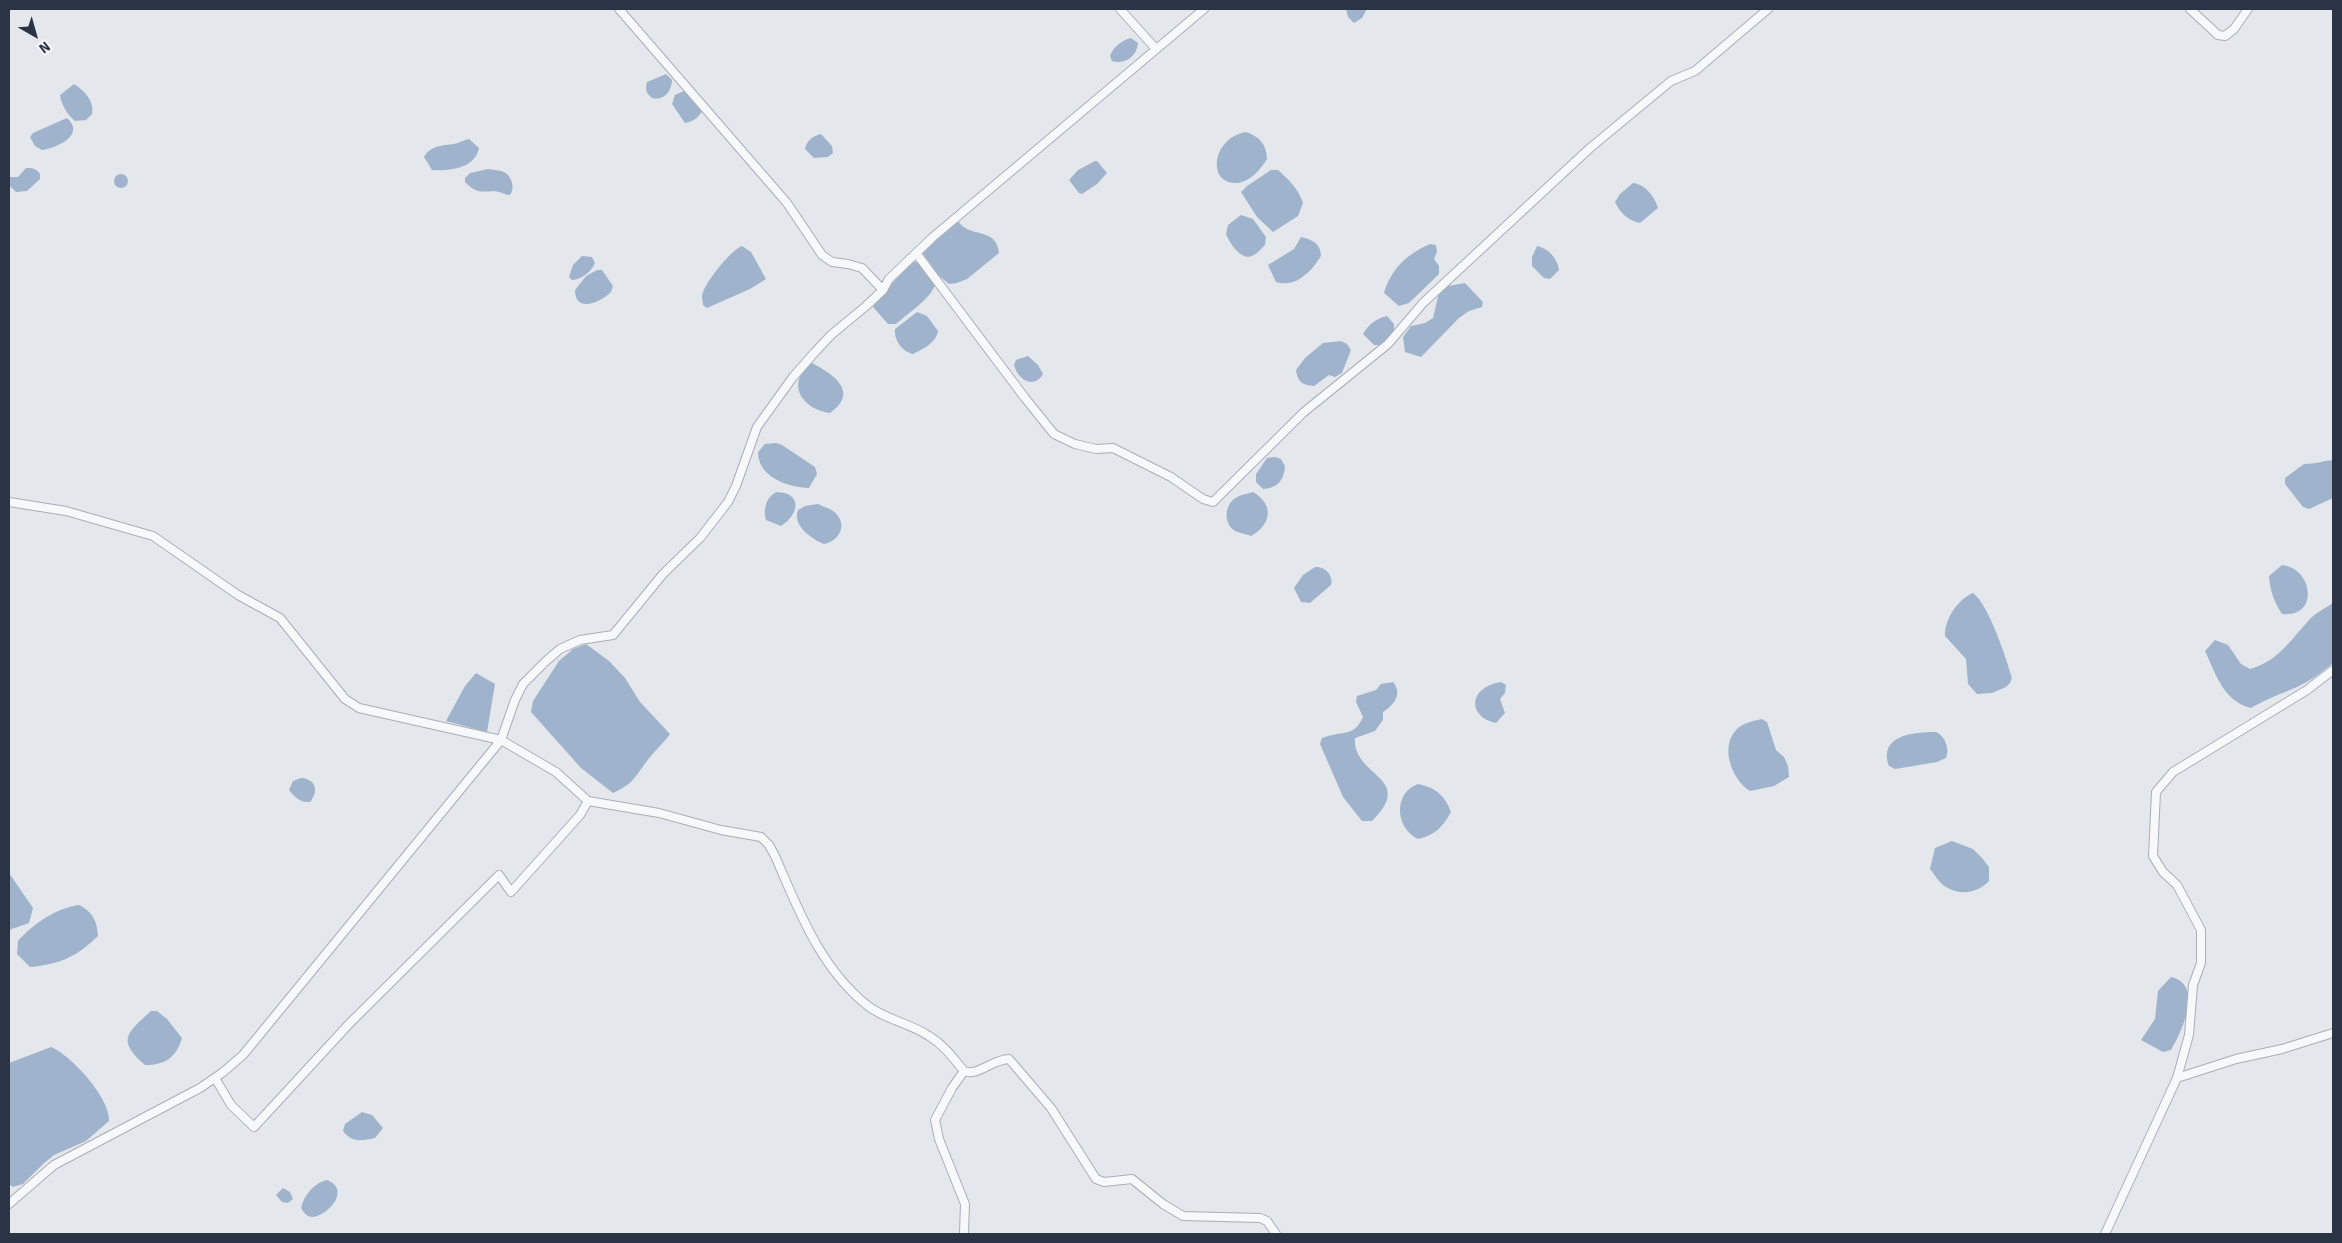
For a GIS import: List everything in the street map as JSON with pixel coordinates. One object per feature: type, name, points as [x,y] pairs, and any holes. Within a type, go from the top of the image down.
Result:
[{"type":"street","points":[[619,9],[787,203],[822,255],[832,262],[862,268],[883,290]]},
{"type":"street","points":[[1120,9],[1156,49]]},
{"type":"street","points":[[9,1204],[54,1165],[214,1078],[243,1055],[501,740],[515,700],[523,684],[560,649],[580,640],[613,635],[663,574],[700,538],[728,502],[736,486],[757,426],[788,384],[831,335],[883,290],[889,279],[916,253],[1204,9]]},
{"type":"street","points":[[916,253],[1019,391],[1054,434],[1075,444],[1096,449],[1113,448],[1171,477],[1203,499],[1213,502],[1304,412],[1388,344],[1423,303],[1590,148],[1671,81],[1695,71],[1768,9]]},
{"type":"street","points":[[2190,9],[2218,35],[2225,36],[2234,29],[2248,9]]},
{"type":"street","points":[[9,502],[66,511],[153,536],[238,595],[280,618],[345,699],[359,708],[501,740],[556,772],[588,801],[659,813],[721,830],[761,837],[769,845],[775,856],[810,935],[843,982],[869,1006],[929,1036],[944,1048],[964,1071],[975,1073],[1002,1059],[1009,1059],[1051,1108],[1096,1179],[1104,1182],[1132,1179],[1163,1204],[1183,1216],[1260,1218],[1267,1221],[1276,1234]]},
{"type":"street","points":[[2105,1234],[2177,1078],[2189,1035],[2193,985],[2201,963],[2201,930],[2177,886],[2164,872],[2154,856],[2156,792],[2173,772],[2307,690],[2333,670]]},
{"type":"street","points":[[214,1078],[231,1105],[254,1127],[350,1024],[499,875],[511,892],[580,815],[588,801]]},
{"type":"street","points":[[2177,1078],[2236,1059],[2282,1049],[2333,1033]]},
{"type":"street","points":[[964,1071],[952,1088],[935,1120],[939,1139],[966,1204],[964,1234]]},
{"type":"water","points":[[1346,9],[1367,9],[1362,18],[1354,23],[1348,17]]},
{"type":"water","points":[[1131,38],[1138,43],[1133,55],[1122,62],[1112,61],[1111,53],[1121,42]]},
{"type":"water","points":[[666,74],[672,80],[669,91],[664,97],[652,98],[646,91],[647,82]]},
{"type":"water","points":[[74,84],[85,93],[92,105],[92,114],[86,120],[75,121],[72,119],[62,102],[60,95]]},
{"type":"water","points":[[684,91],[693,98],[702,111],[691,122],[685,123],[672,104],[675,95]]},
{"type":"water","points":[[67,118],[72,124],[73,130],[67,140],[48,149],[42,150],[35,146],[30,137],[33,133]]},
{"type":"water","points":[[1246,132],[1255,136],[1264,145],[1267,159],[1251,178],[1237,183],[1224,180],[1218,170],[1217,158],[1228,141],[1236,135]]},
{"type":"water","points":[[821,134],[832,146],[833,153],[828,157],[814,158],[805,149],[811,139]]},
{"type":"water","points":[[469,139],[479,148],[477,155],[467,164],[460,167],[432,170],[424,157],[430,150],[437,147]]},
{"type":"water","points":[[1095,161],[1107,173],[1097,184],[1082,194],[1079,193],[1069,180],[1078,170]]},
{"type":"water","points":[[26,168],[32,168],[37,171],[40,174],[40,179],[27,191],[16,192],[9,185],[9,177],[18,177]]},
{"type":"water","points":[[488,169],[505,172],[512,181],[513,189],[510,195],[496,191],[478,191],[465,182],[465,178],[470,173]]},
{"type":"water","points":[[1271,170],[1278,170],[1289,181],[1299,193],[1303,203],[1298,216],[1273,232],[1257,217],[1241,192]]},
{"type":"water","points":[[118,174],[124,174],[128,181],[124,188],[118,188],[114,184],[114,178]]},
{"type":"water","points":[[1633,183],[1642,186],[1649,192],[1658,208],[1640,223],[1625,216],[1615,202],[1620,194]]},
{"type":"water","points":[[1241,215],[1253,219],[1266,237],[1265,245],[1257,253],[1248,257],[1244,256],[1233,246],[1226,234],[1228,225]]},
{"type":"water","points":[[958,221],[967,229],[987,235],[995,241],[999,253],[967,279],[949,284],[938,275],[922,252]]},
{"type":"water","points":[[1301,237],[1309,239],[1318,245],[1321,256],[1308,273],[1296,281],[1290,283],[1276,282],[1268,265],[1294,249]]},
{"type":"water","points":[[1430,244],[1436,245],[1437,252],[1434,259],[1439,266],[1439,274],[1409,303],[1399,306],[1384,293],[1387,284],[1401,263],[1414,252]]},
{"type":"water","points":[[742,246],[751,252],[766,279],[750,289],[707,308],[703,305],[703,291],[725,260]]},
{"type":"water","points":[[1537,246],[1549,252],[1557,262],[1559,270],[1550,279],[1544,278],[1532,266],[1532,257]]},
{"type":"water","points":[[582,256],[592,257],[595,263],[586,274],[572,280],[569,277],[573,265]]},
{"type":"water","points":[[913,261],[921,264],[935,284],[924,300],[912,311],[896,324],[888,324],[873,307],[883,293]]},
{"type":"water","points":[[597,270],[602,270],[613,286],[611,292],[607,296],[589,304],[579,302],[575,290],[586,276]]},
{"type":"water","points":[[1465,283],[1483,302],[1482,307],[1469,311],[1459,318],[1421,357],[1405,352],[1403,337],[1411,326],[1425,323],[1433,318],[1439,292],[1448,286]]},
{"type":"water","points":[[917,312],[927,316],[938,331],[932,342],[913,354],[906,351],[900,345],[896,338],[895,329]]},
{"type":"water","points":[[1387,316],[1394,324],[1394,332],[1380,345],[1374,345],[1363,334],[1373,322]]},
{"type":"water","points":[[1341,341],[1347,344],[1351,350],[1342,373],[1335,377],[1329,375],[1314,386],[1301,382],[1296,370],[1305,358],[1323,343]]},
{"type":"water","points":[[1028,356],[1038,365],[1043,374],[1039,379],[1031,382],[1026,381],[1019,375],[1014,365],[1016,360]]},
{"type":"water","points":[[812,363],[835,378],[843,391],[843,398],[839,405],[830,413],[811,406],[800,394],[799,378]]},
{"type":"water","points":[[776,443],[815,467],[817,474],[809,488],[783,483],[768,474],[763,468],[759,461],[758,452],[765,444]]},
{"type":"water","points":[[1275,457],[1281,459],[1285,466],[1282,479],[1273,487],[1263,489],[1256,482],[1256,474],[1267,458]]},
{"type":"water","points":[[2333,460],[2333,498],[2309,509],[2303,507],[2285,484],[2285,478],[2304,464]]},
{"type":"water","points":[[777,492],[791,496],[796,505],[792,516],[781,526],[766,520],[765,516],[768,500]]},
{"type":"water","points":[[1253,492],[1265,503],[1268,515],[1263,526],[1251,536],[1231,528],[1227,520],[1227,511],[1228,506],[1234,499]]},
{"type":"water","points":[[818,504],[833,511],[841,521],[838,535],[830,542],[824,544],[804,531],[800,526],[797,516],[798,510],[805,506]]},
{"type":"water","points":[[2282,565],[2292,568],[2300,574],[2306,583],[2307,601],[2302,608],[2294,613],[2282,614],[2271,591],[2269,576]]},
{"type":"water","points":[[1315,567],[1322,568],[1328,572],[1332,582],[1331,585],[1310,603],[1301,602],[1294,588],[1303,575]]},
{"type":"water","points":[[1973,593],[1979,599],[1991,620],[2012,678],[2006,687],[1992,693],[1977,694],[1968,684],[1966,659],[1945,636],[1949,617],[1962,600]]},
{"type":"water","points":[[2333,603],[2333,663],[2302,685],[2251,708],[2241,704],[2227,693],[2205,651],[2215,640],[2228,645],[2241,664],[2250,669],[2270,660],[2278,654],[2313,616]]},
{"type":"water","points":[[586,644],[609,661],[625,678],[640,702],[670,734],[633,780],[625,787],[613,793],[581,768],[531,712],[533,701],[559,661],[573,649]]},
{"type":"water","points":[[476,673],[495,684],[487,732],[446,721],[465,686]]},
{"type":"water","points":[[1393,682],[1397,691],[1396,699],[1383,712],[1383,720],[1375,731],[1355,738],[1357,751],[1363,761],[1386,786],[1388,795],[1384,806],[1372,821],[1362,821],[1343,797],[1320,744],[1322,738],[1356,728],[1363,717],[1356,702],[1357,696],[1376,690],[1381,684]]},
{"type":"water","points":[[1501,682],[1506,685],[1505,693],[1500,699],[1505,713],[1496,723],[1480,715],[1476,709],[1475,702],[1482,690],[1490,685]]},
{"type":"water","points":[[1762,719],[1767,722],[1776,750],[1784,757],[1788,766],[1789,777],[1774,786],[1750,791],[1733,771],[1728,753],[1729,744],[1739,727],[1748,722]]},
{"type":"water","points":[[1936,732],[1942,736],[1946,743],[1946,758],[1937,762],[1895,769],[1889,766],[1887,756],[1893,742],[1900,737]]},
{"type":"water","points":[[301,778],[313,783],[315,790],[310,802],[301,800],[289,790],[293,781]]},
{"type":"water","points":[[1418,784],[1430,787],[1439,793],[1446,801],[1451,812],[1438,830],[1418,839],[1410,834],[1405,827],[1400,811],[1404,795],[1410,788]]},
{"type":"water","points":[[1952,841],[1973,849],[1989,867],[1989,881],[1975,891],[1958,892],[1952,890],[1944,886],[1930,869],[1935,848]]},
{"type":"water","points":[[9,873],[33,908],[29,923],[9,930]]},
{"type":"water","points":[[79,905],[88,911],[93,918],[97,926],[98,936],[82,949],[67,958],[51,964],[30,967],[17,954],[18,941],[38,923],[54,913]]},
{"type":"water","points":[[2171,977],[2181,981],[2186,989],[2188,1009],[2185,1021],[2171,1050],[2163,1052],[2141,1040],[2155,1019],[2158,991]]},
{"type":"water","points":[[151,1011],[157,1011],[167,1019],[182,1038],[180,1045],[169,1059],[158,1064],[145,1065],[130,1049],[128,1037],[136,1025]]},
{"type":"water","points":[[51,1047],[79,1068],[97,1090],[104,1101],[109,1121],[86,1141],[54,1155],[23,1184],[13,1187],[9,1184],[9,1063]]},
{"type":"water","points":[[362,1112],[372,1115],[383,1128],[375,1138],[358,1140],[350,1138],[343,1131],[345,1124]]},
{"type":"water","points":[[327,1180],[334,1184],[337,1190],[335,1202],[319,1216],[311,1217],[307,1215],[301,1208],[304,1199],[310,1190]]},
{"type":"water","points":[[283,1188],[290,1192],[293,1199],[288,1203],[282,1202],[276,1195]]}]
